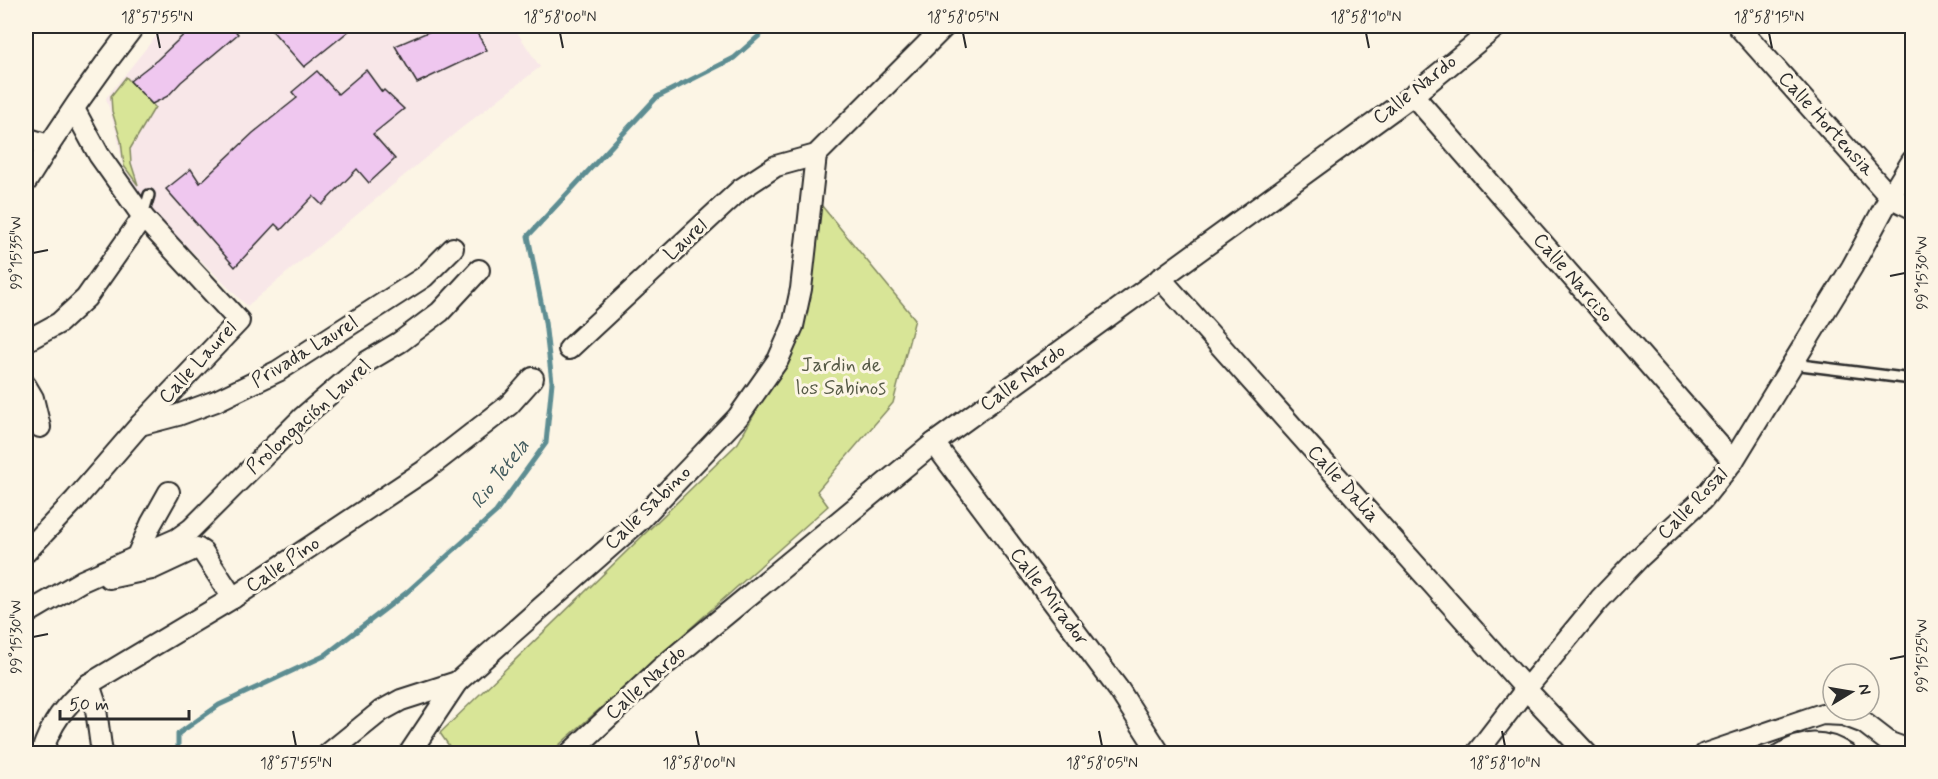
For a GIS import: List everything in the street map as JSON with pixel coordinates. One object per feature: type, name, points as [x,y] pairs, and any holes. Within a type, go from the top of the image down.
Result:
[{"type":"street","points":[[26,182],[48,145],[134,26]]},
{"type":"street","points":[[816,155],[945,26]]},
{"type":"street","name":"Calle Nardo","points":[[569,753],[661,668],[933,443],[1413,95],[1497,26]]},
{"type":"street","name":"Calle Hortensia","points":[[1738,26],[1890,197]]},
{"type":"street","name":"Calle Narciso","points":[[1413,95],[1733,461]]},
{"type":"street","name":"Calle Laurel","points":[[26,552],[139,426],[239,321],[143,218],[99,155],[74,109]]},
{"type":"street","points":[[26,138],[48,145]]},
{"type":"street","name":"Laurel","points":[[569,349],[741,189],[776,166],[816,155]]},
{"type":"street","name":"Calle Sabino","points":[[328,753],[381,711],[401,700],[457,682],[639,521],[738,417],[778,360],[793,326],[801,289],[816,155]]},
{"type":"street","name":"Calle Rosal","points":[[1476,753],[1600,599],[1639,558],[1702,500],[1733,461],[1852,267],[1912,161]]},
{"type":"street","points":[[1890,197],[1912,208]]},
{"type":"street","points":[[26,341],[59,323],[86,298],[143,218]]},
{"type":"street","name":"Privada Laurel","points":[[139,426],[216,401],[278,371],[424,277],[453,248]]},
{"type":"street","name":"Prolongación Laurel","points":[[136,558],[191,530],[303,417],[368,360],[400,342],[432,319],[479,270]]},
{"type":"street","name":"Calle Dalia","points":[[1160,278],[1526,689],[1587,753]]},
{"type":"street","name":"Calle Pino","points":[[41,753],[57,717],[70,701],[89,684],[233,598],[424,471],[509,405],[533,378]]},
{"type":"street","points":[[26,387],[33,398],[40,427]]},
{"type":"street","name":"Calle Mirador","points":[[933,443],[1119,690],[1160,753]]},
{"type":"street","points":[[26,614],[82,582],[136,558],[169,492]]},
{"type":"street","points":[[82,582],[116,578],[143,571],[197,548],[203,552],[233,598]]},
{"type":"street","points":[[409,753],[457,682]]},
{"type":"street","points":[[89,684],[95,702],[102,753]]},
{"type":"street","points":[[1705,753],[1821,714]]},
{"type":"street","points":[[1781,753],[1818,743],[1840,750],[1842,722]]},
{"type":"street","points":[[1861,722],[1890,742],[1912,751]]},
{"type":"lane","points":[[143,218],[149,195]]},
{"type":"lane","points":[[1793,364],[1912,379]]},
{"type":"shaded area","points":[[164,26],[513,26],[540,67],[459,130],[247,306],[143,203],[123,165],[106,98]]},
{"type":"green space","points":[[126,77],[155,107],[130,149],[131,163],[138,185],[124,166],[121,141],[112,111],[111,96]]},
{"type":"green space","name":"Jardin de los Sabinos","points":[[817,200],[915,319],[893,403],[817,491],[828,506],[550,753],[454,753],[440,733],[738,443],[797,339]]},
{"type":"building","points":[[193,26],[231,26],[238,34],[181,82],[168,96],[152,104],[130,81],[157,60]]},
{"type":"building","points":[[268,26],[355,26],[304,67]]},
{"type":"building","points":[[442,26],[473,26],[487,50],[417,83],[395,46]]},
{"type":"building","points":[[366,70],[382,92],[384,90],[404,109],[373,134],[395,159],[369,183],[357,169],[322,205],[313,196],[281,230],[275,224],[235,267],[166,189],[191,169],[200,183],[253,133],[297,98],[292,92],[317,71],[338,94]]},
{"type":"waterway","name":"Rio Tetela","points":[[178,754],[178,734],[219,705],[324,656],[406,593],[496,512],[546,443],[552,382],[545,322],[528,236],[657,97],[734,58],[770,26]]}]
